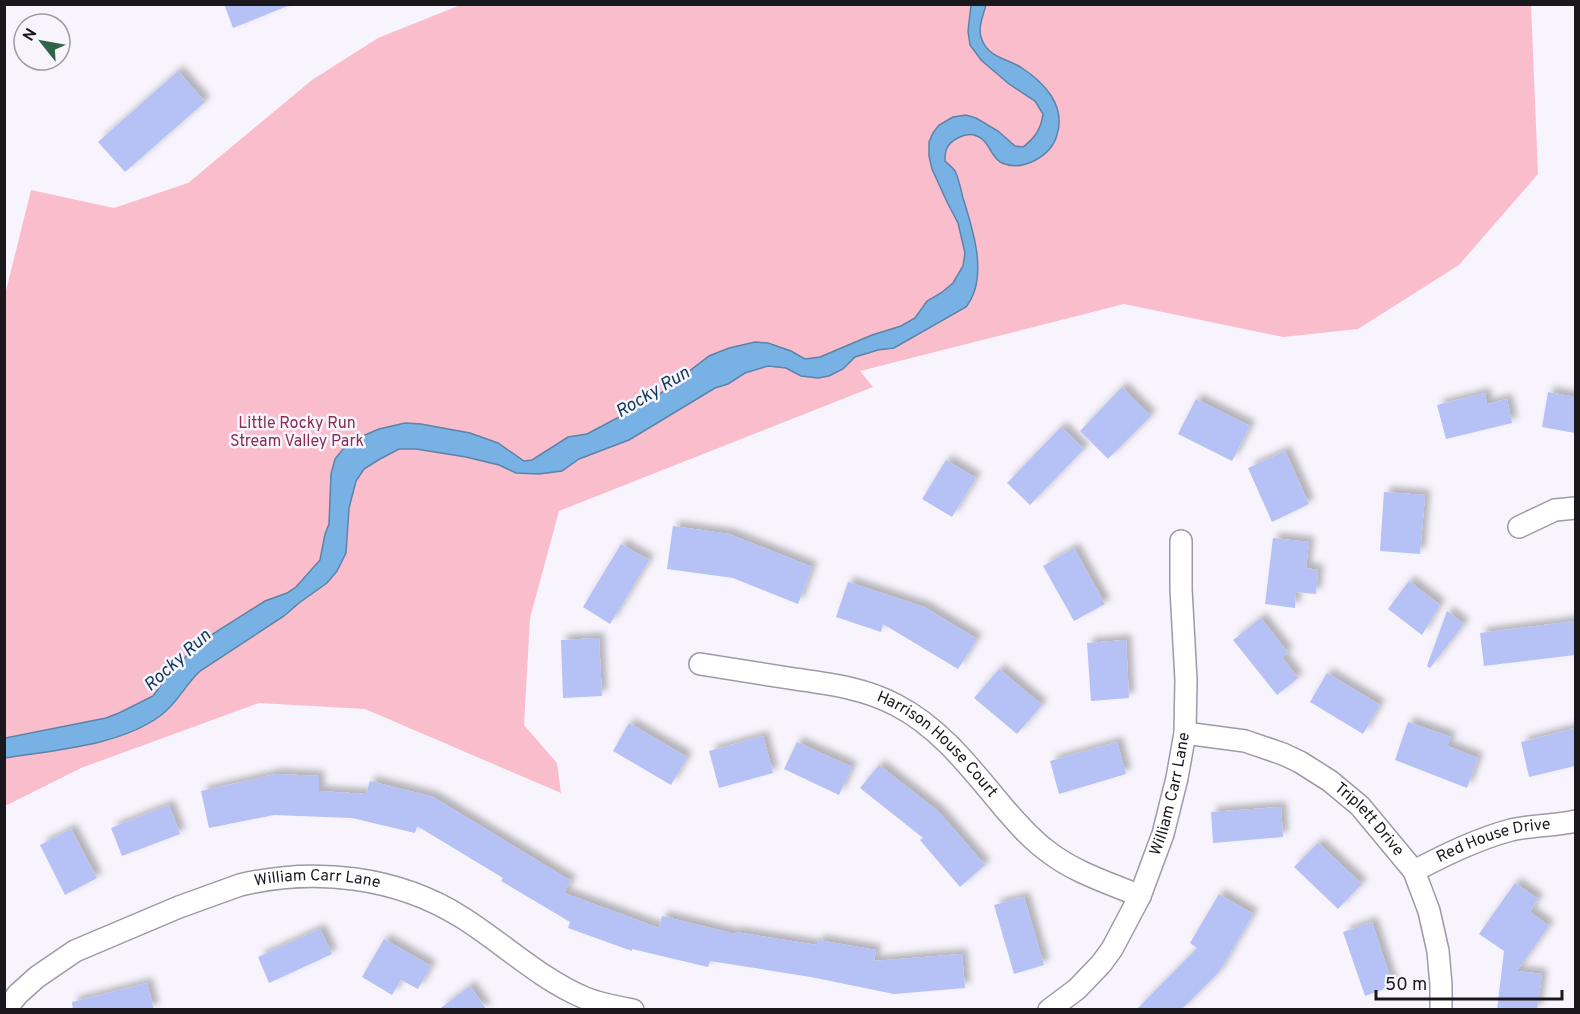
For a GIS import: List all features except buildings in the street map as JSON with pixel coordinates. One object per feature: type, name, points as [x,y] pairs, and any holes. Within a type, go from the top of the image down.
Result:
[{"type":"street","points":[[1519,527],[1555,510],[1575,507]]},
{"type":"street","name":"William Carr Lane","points":[[1049,1010],[1077,989],[1112,949],[1140,896],[1163,834],[1178,778],[1185,733],[1186,680],[1181,542]]},
{"type":"street","name":"Harrison House Court","points":[[700,664],[852,688],[897,705],[923,721],[949,743],[1021,827],[1046,850],[1083,872],[1140,896]]},
{"type":"street","name":"Triplett Drive","points":[[1185,733],[1245,741],[1283,754],[1330,781],[1360,806],[1414,871],[1429,911],[1438,951],[1441,1010]]},
{"type":"street","name":"Red House Drive","points":[[1414,871],[1493,835],[1515,829],[1575,821]]},
{"type":"street","name":"William Carr Lane","points":[[5,1010],[18,994],[37,977],[58,961],[92,942],[240,885],[258,880],[305,875],[327,875],[376,882],[410,892],[463,918],[583,1004],[633,1010]]},
{"type":"green space","name":"Little Rocky Run Stream Valley Park","points":[[460,5],[1531,5],[1538,174],[1459,265],[1358,329],[1283,337],[1124,304],[860,371],[873,387],[559,511],[530,618],[524,725],[557,763],[561,793],[365,709],[259,703],[81,768],[5,806],[5,295],[31,190],[114,208],[188,183],[312,80],[378,38]]},
{"type":"water","name":"Rocky Run","points":[[971,5],[986,5],[980,31],[985,46],[994,55],[1022,68],[1046,88],[1056,105],[1059,124],[1054,143],[1049,150],[1027,164],[1010,165],[998,161],[987,144],[974,135],[958,138],[947,148],[945,161],[958,177],[977,254],[977,282],[966,307],[894,348],[855,357],[843,369],[829,376],[818,378],[801,376],[786,368],[768,366],[745,373],[728,384],[715,388],[629,440],[579,459],[562,471],[539,474],[516,473],[499,465],[466,457],[416,449],[399,449],[364,469],[356,481],[349,508],[346,553],[337,571],[327,583],[284,616],[200,671],[160,716],[144,726],[106,740],[5,758],[5,738],[106,718],[153,696],[171,672],[200,642],[265,601],[296,587],[320,560],[329,524],[331,474],[335,459],[343,449],[358,438],[379,429],[405,423],[421,424],[470,433],[498,443],[524,461],[532,460],[568,437],[587,434],[653,399],[709,356],[729,348],[755,342],[768,343],[805,359],[820,357],[872,335],[901,326],[915,318],[927,301],[953,283],[963,266],[965,253],[958,223],[932,169],[929,142],[933,133],[939,125],[953,117],[966,115],[998,131],[1015,146],[1023,147],[1037,133],[1043,114],[1035,101],[1009,84],[981,60],[970,45],[968,31]]}]
